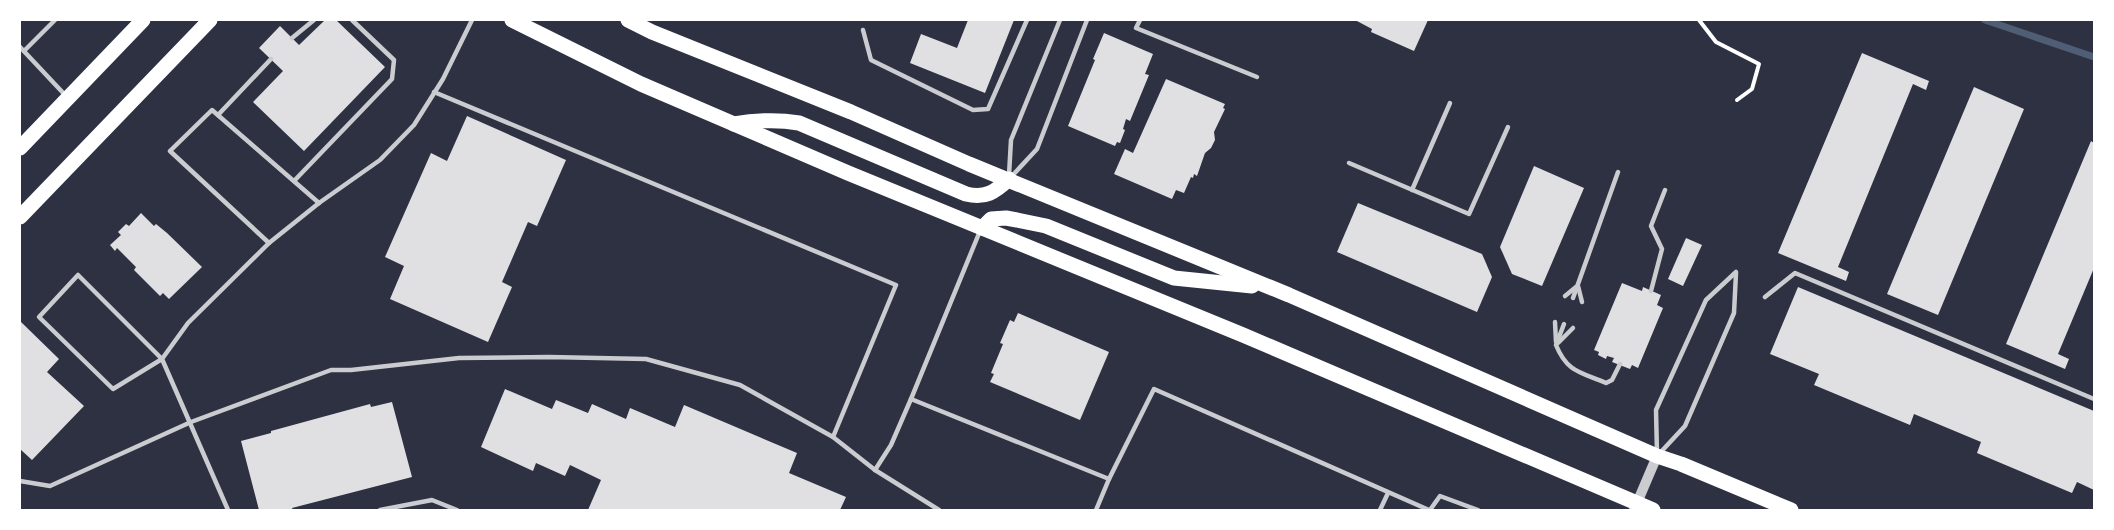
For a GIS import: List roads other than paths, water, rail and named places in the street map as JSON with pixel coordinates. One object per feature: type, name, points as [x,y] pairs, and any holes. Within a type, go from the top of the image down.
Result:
[{"type":"main road","points":[[20,148],[143,20]]},
{"type":"main road","points":[[20,217],[210,20]]},
{"type":"main road","points":[[512,20],[641,84],[734,124],[1243,335],[1636,507],[1653,510]]},
{"type":"main road","points":[[628,20],[651,32],[851,112],[969,164],[1270,288],[1657,456],[1791,510]]},
{"type":"main road","points":[[734,124],[757,120],[799,123],[966,194],[978,197],[988,195],[1009,179]]},
{"type":"main road","points":[[982,228],[991,219],[1006,218],[1046,226],[1174,278],[1270,288]]},
{"type":"street","points":[[1636,507],[1657,456]]},
{"type":"lane","points":[[24,51],[55,20]]},
{"type":"lane","points":[[292,39],[314,20]]},
{"type":"lane","points":[[294,181],[392,79],[394,60],[352,20]]},
{"type":"lane","points":[[228,510],[162,358],[78,275],[39,317],[113,389],[162,358],[188,323],[269,243],[319,203],[380,160],[414,125],[435,92],[472,20]]},
{"type":"lane","points":[[863,30],[870,60],[973,110],[988,109],[1027,20]]},
{"type":"lane","points":[[1009,179],[1011,140],[1060,20]]},
{"type":"lane","points":[[1009,179],[1037,150],[1087,20]]},
{"type":"lane","points":[[1140,20],[1136,28],[1257,77]]},
{"type":"lane","points":[[20,47],[68,98]]},
{"type":"lane","points":[[218,116],[271,59]]},
{"type":"lane","points":[[435,92],[896,285],[833,437]]},
{"type":"lane","points":[[1412,190],[1450,103]]},
{"type":"lane","points":[[269,243],[171,151],[212,110],[319,203]]},
{"type":"lane","points":[[1349,163],[1469,214],[1509,127]]},
{"type":"lane","points":[[1573,298],[1618,172]]},
{"type":"lane","points":[[1651,291],[1662,249],[1651,226],[1665,190]]},
{"type":"lane","points":[[875,470],[891,445],[982,228]]},
{"type":"lane","points":[[1736,272],[1734,313],[1685,426],[1657,456],[1656,410],[1706,300],[1736,272]]},
{"type":"lane","points":[[1765,297],[1796,273],[2094,399]]},
{"type":"lane","points":[[1565,296],[1578,286]]},
{"type":"lane","points":[[1578,286],[1582,302]]},
{"type":"lane","points":[[1555,322],[1556,345],[1562,360],[1574,370],[1606,382],[1612,380],[1620,364]]},
{"type":"lane","points":[[1556,345],[1564,324]]},
{"type":"lane","points":[[1556,345],[1573,327]]},
{"type":"lane","points":[[20,481],[50,486],[191,422],[331,370],[351,370],[459,358],[589,357],[646,359],[740,385],[833,437],[875,470],[939,510]]},
{"type":"lane","points":[[1096,510],[1154,389],[1429,510],[1440,496],[1478,510]]},
{"type":"lane","points":[[911,399],[1109,479]]},
{"type":"lane","points":[[1380,510],[1388,493]]},
{"type":"lane","points":[[380,510],[432,500],[457,510]]},
{"type":"waterway","points":[[1985,20],[2094,57]]}]
